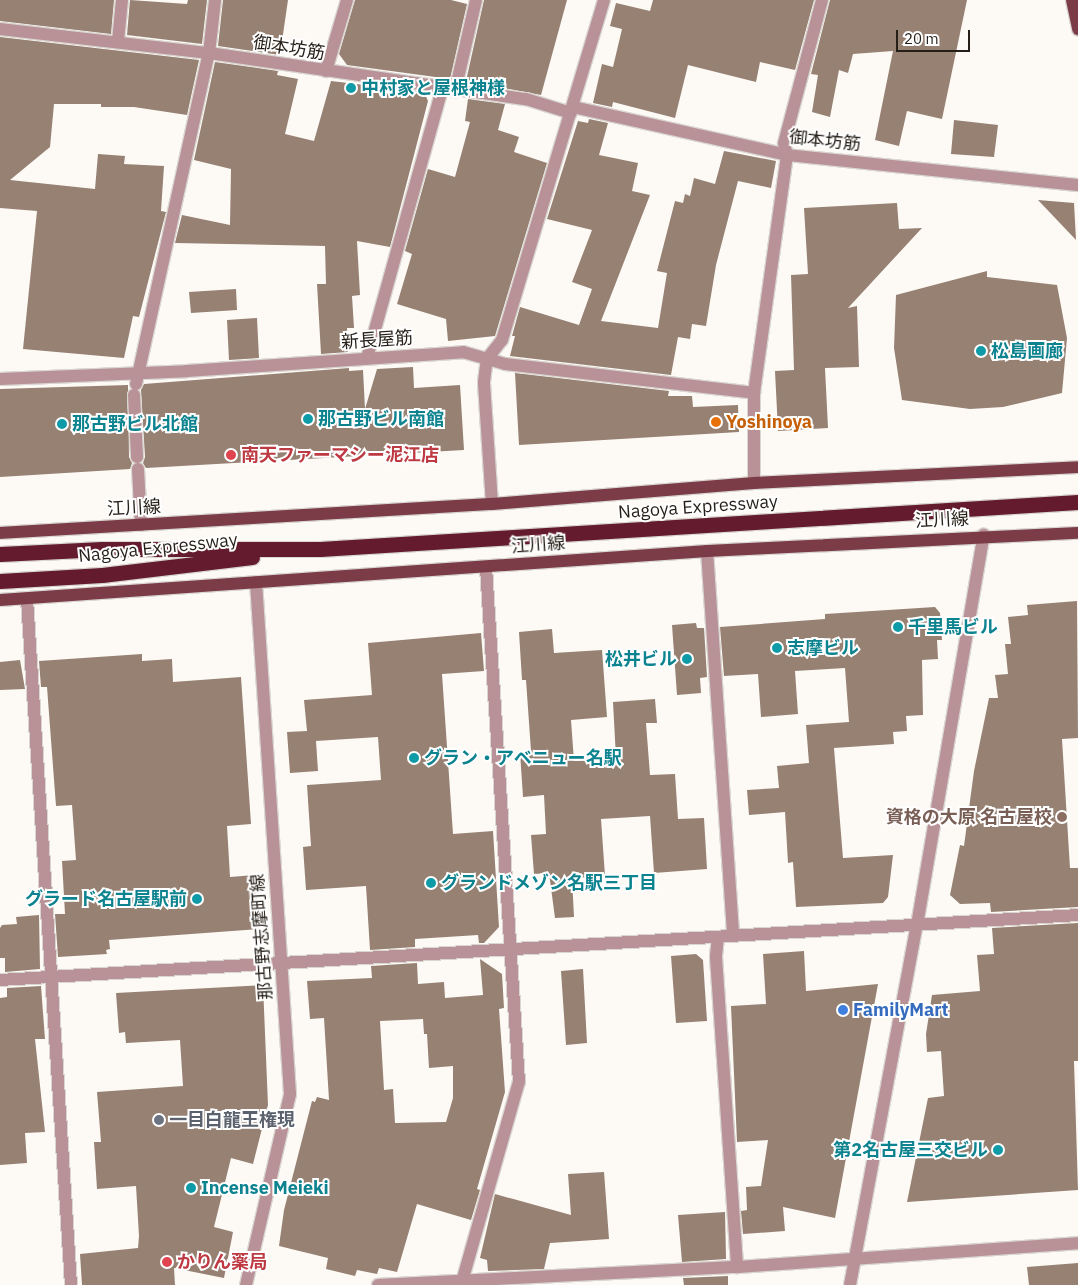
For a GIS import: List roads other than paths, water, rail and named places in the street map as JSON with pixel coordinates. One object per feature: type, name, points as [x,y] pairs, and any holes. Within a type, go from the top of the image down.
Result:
[{"type":"highway","name":"Nagoya Expressway","points":[[0,581],[102,575],[320,549],[1078,502]]},
{"type":"highway","name":"Nagoya Expressway","points":[[0,554],[102,549],[320,549]]},
{"type":"main road","points":[[1072,0],[1078,29]]},
{"type":"main road","name":"江川線","points":[[0,533],[492,504],[754,483],[1078,467]]},
{"type":"main road","name":"江川線","points":[[0,600],[707,551],[984,535],[1078,533]]},
{"type":"street","points":[[118,41],[122,0]]},
{"type":"street","points":[[141,525],[137,463],[136,384],[209,54],[215,0]]},
{"type":"street","points":[[326,71],[347,0]]},
{"type":"street","points":[[455,91],[476,0]]},
{"type":"street","points":[[492,504],[484,382],[487,359],[502,340],[604,0]]},
{"type":"street","points":[[754,483],[754,393],[787,156],[784,143],[822,0]]},
{"type":"street","name":"御本坊筋","points":[[0,28],[118,41],[455,91],[526,99],[787,156],[1078,185]]},
{"type":"street","points":[[367,358],[442,89]]},
{"type":"street","name":"新長屋筋","points":[[0,379],[136,384],[367,358],[463,352],[505,364],[754,393]]},
{"type":"street","points":[[850,1285],[917,925],[984,535]]},
{"type":"street","points":[[707,551],[733,936]]},
{"type":"street","points":[[462,1282],[519,1082],[486,567]]},
{"type":"street","name":"那古野志摩町線","points":[[246,1285],[290,1094],[256,582]]},
{"type":"street","points":[[27,599],[71,1285]]},
{"type":"street","points":[[0,980],[1078,915]]},
{"type":"street","points":[[718,937],[716,957],[737,1268]]},
{"type":"street","points":[[378,1285],[737,1268],[1078,1243]]},
{"type":"place","name":"中村家と屋根神様","points":[[351,88]]},
{"type":"place","name":"松島画廊","points":[[981,351]]},
{"type":"place","name":"那古野ビル南館","points":[[308,419]]},
{"type":"place","name":"Yoshinoya","points":[[716,422]]},
{"type":"place","name":"那古野ビル北館","points":[[62,424]]},
{"type":"place","name":"南天ファーマシー泥江店","points":[[231,455]]},
{"type":"place","name":"千里馬ビル","points":[[898,627]]},
{"type":"place","name":"志摩ビル","points":[[777,648]]},
{"type":"place","name":"松井ビル","points":[[687,659]]},
{"type":"place","name":"グラン・アベニュー名駅","points":[[414,758]]},
{"type":"place","name":"資格の大原 名古屋校","points":[[1062,817]]},
{"type":"place","name":"グランドメゾン名駅三丁目","points":[[431,883]]},
{"type":"place","name":"グラード名古屋駅前","points":[[197,899]]},
{"type":"place","name":"FamilyMart","points":[[843,1010]]},
{"type":"place","name":"一目白龍王権現","points":[[159,1120]]},
{"type":"place","name":"第2名古屋三交ビル","points":[[998,1150]]},
{"type":"place","name":"Incense Meieki","points":[[191,1188]]},
{"type":"place","name":"かりん薬局","points":[[167,1262]]}]
